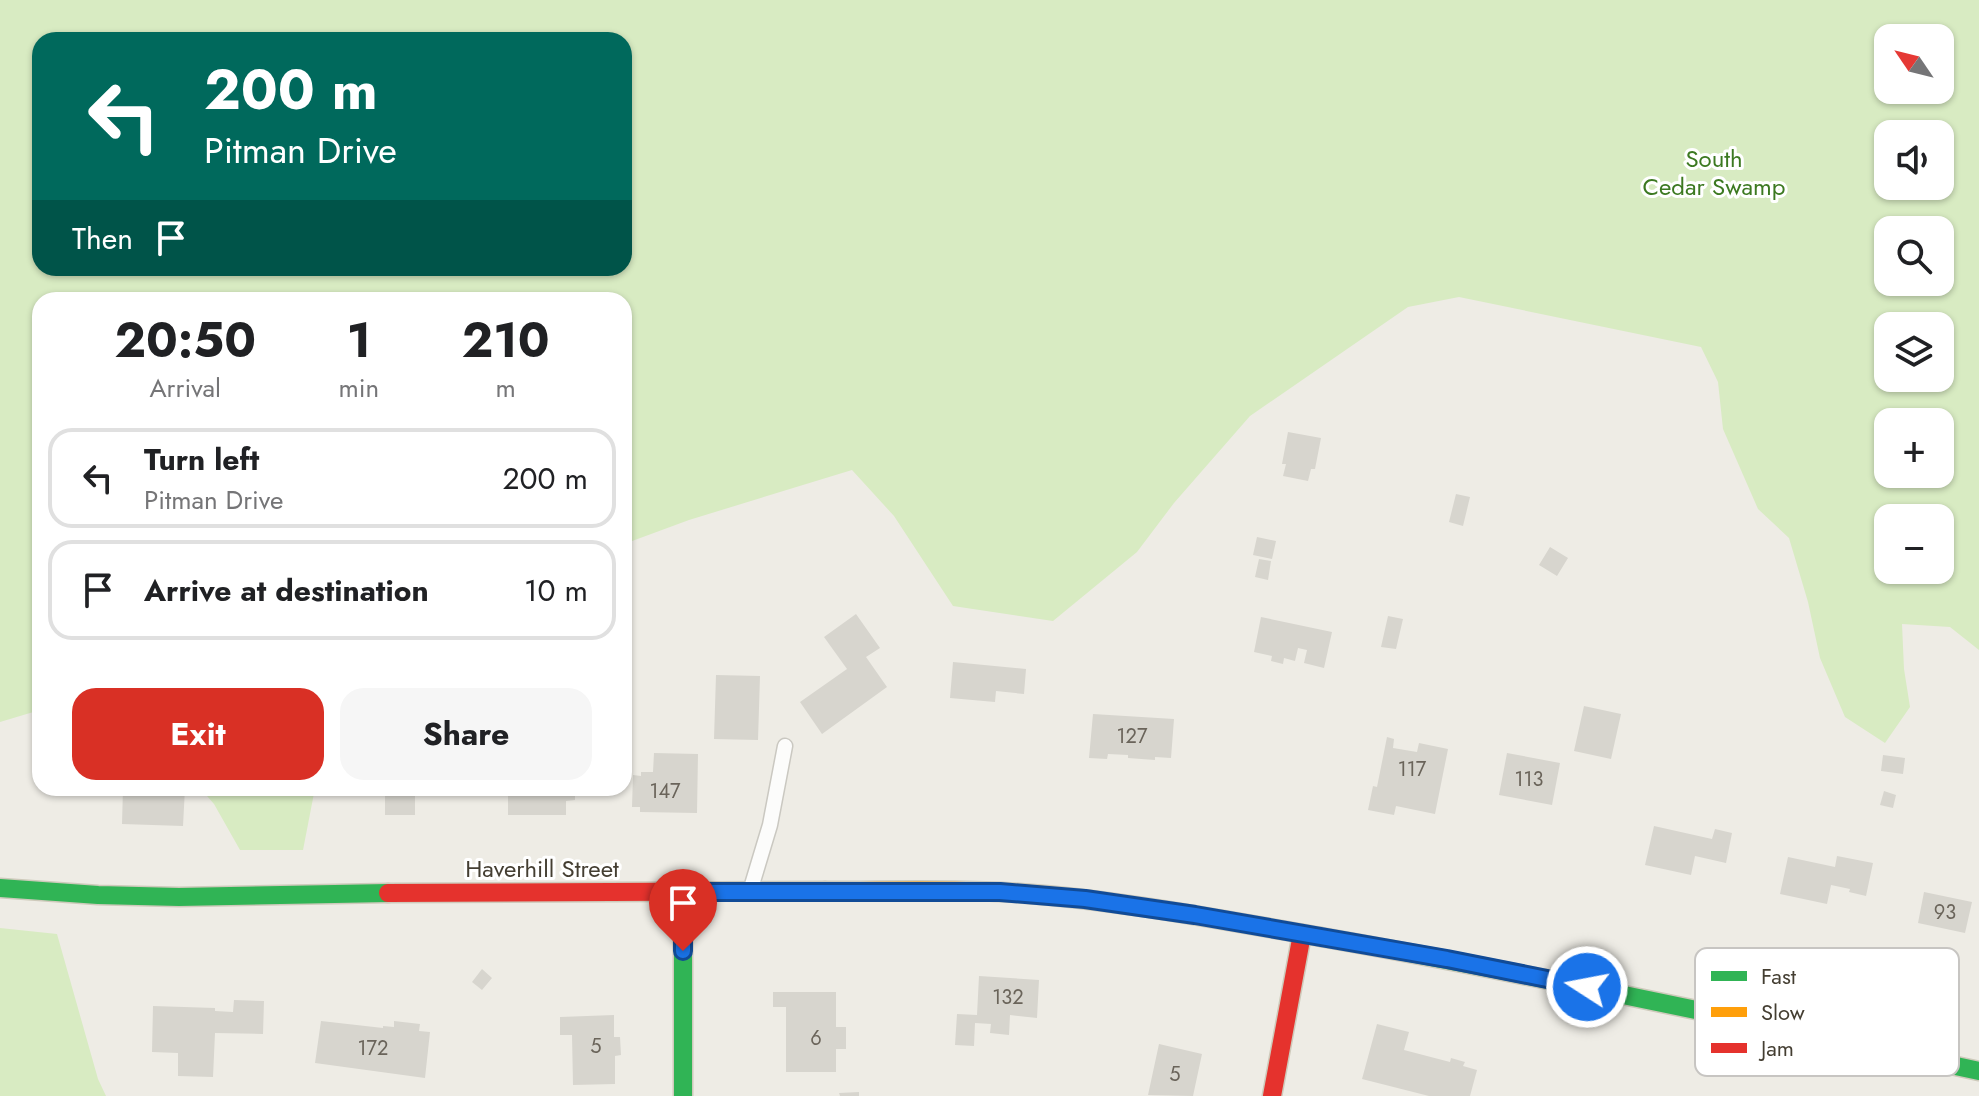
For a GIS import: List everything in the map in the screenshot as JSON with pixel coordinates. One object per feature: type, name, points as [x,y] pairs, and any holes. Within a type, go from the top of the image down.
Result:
[{"type":"street","name":"Haverhill Street","points":[[0,888],[179,897],[1000,892],[1085,899],[1195,915],[1462,962],[1695,1009]]},
{"type":"street","points":[[683,892],[683,1096]]},
{"type":"street","points":[[1272,1096],[1302,934]]},
{"type":"street","name":"Haverhill Street","points":[[1959,1067],[1979,1071]]},
{"type":"lane","points":[[749,892],[770,825],[785,746]]},
{"type":"green space","name":"South Cedar Swamp","points":[[0,0],[1979,0],[1979,650],[1950,627],[1902,624],[1910,707],[1885,743],[1845,717],[1820,658],[1789,538],[1758,509],[1723,429],[1718,382],[1701,347],[1459,297],[1408,307],[1250,416],[1174,503],[1137,552],[1053,621],[953,606],[894,516],[852,470],[689,520],[632,541],[632,292],[32,292],[32,712],[0,722]]},
{"type":"green space","points":[[207,796],[313,796],[303,850],[240,850]]},
{"type":"green space","points":[[0,928],[57,934],[98,1079],[106,1096],[0,1096]]},
{"type":"building","points":[[1288,432],[1321,438],[1315,469],[1311,469],[1308,481],[1283,476]]},
{"type":"building","points":[[1456,494],[1470,497],[1463,526],[1449,522]]},
{"type":"building","points":[[1257,537],[1276,541],[1272,559],[1253,555]]},
{"type":"building","points":[[1550,547],[1568,558],[1557,576],[1539,565]]},
{"type":"building","points":[[1259,559],[1271,561],[1268,580],[1255,577]]},
{"type":"building","points":[[856,614],[880,648],[866,657],[887,687],[822,734],[800,702],[847,669],[824,637]]},
{"type":"building","points":[[1388,616],[1403,619],[1396,649],[1381,647]]},
{"type":"building","points":[[1261,617],[1332,632],[1324,668],[1304,663],[1307,650],[1298,648],[1295,661],[1284,658],[1283,664],[1271,661],[1272,656],[1254,652]]},
{"type":"building","points":[[953,662],[1026,669],[1024,694],[996,691],[995,702],[950,698]]},
{"type":"building","points":[[716,675],[760,676],[758,740],[714,739]]},
{"type":"building","points":[[1584,706],[1621,714],[1611,759],[1574,751]]},
{"type":"building","points":[[1093,714],[1174,719],[1171,758],[1155,757],[1155,760],[1108,754],[1107,759],[1089,758]]},
{"type":"building","points":[[1387,737],[1394,739],[1393,748],[1417,752],[1419,743],[1448,749],[1435,814],[1396,806],[1394,815],[1368,810],[1373,786],[1377,787]]},
{"type":"building","points":[[654,753],[698,754],[697,813],[640,812],[640,807],[632,807],[633,775],[653,772]]},
{"type":"building","points":[[1507,753],[1560,763],[1552,805],[1499,795]]},
{"type":"building","points":[[1883,755],[1905,758],[1903,774],[1881,771]]},
{"type":"building","points":[[1884,791],[1896,795],[1893,808],[1880,805]]},
{"type":"building","points":[[123,796],[185,796],[183,826],[122,824]]},
{"type":"building","points":[[385,796],[415,796],[415,815],[385,815]]},
{"type":"building","points":[[508,796],[575,796],[575,800],[566,801],[566,815],[508,815]]},
{"type":"building","points":[[1654,826],[1712,839],[1715,829],[1732,833],[1726,863],[1695,856],[1691,875],[1645,865]]},
{"type":"building","points":[[1837,856],[1873,863],[1866,896],[1831,885],[1827,904],[1780,894],[1788,857],[1835,867]]},
{"type":"building","points":[[1924,892],[1972,902],[1965,933],[1918,923]]},
{"type":"building","points":[[482,969],[492,978],[482,990],[472,982]]},
{"type":"building","points":[[979,976],[1039,980],[1037,1018],[1010,1015],[1009,1035],[990,1033],[991,1024],[975,1023],[974,1046],[955,1045],[957,1014],[977,1015]]},
{"type":"building","points":[[773,992],[836,992],[836,1027],[846,1027],[846,1049],[836,1049],[836,1072],[786,1072],[786,1007],[773,1007]]},
{"type":"building","points":[[234,1000],[264,1001],[263,1034],[215,1033],[213,1077],[178,1076],[178,1053],[152,1052],[153,1006],[215,1008],[215,1011],[233,1012]]},
{"type":"building","points":[[614,1015],[614,1037],[620,1037],[621,1055],[615,1056],[615,1084],[573,1085],[572,1035],[560,1035],[560,1017]]},
{"type":"building","points":[[321,1021],[383,1028],[394,1027],[394,1021],[420,1024],[419,1031],[430,1032],[425,1078],[315,1063]]},
{"type":"building","points":[[1377,1024],[1409,1032],[1404,1050],[1450,1062],[1451,1058],[1477,1070],[1470,1096],[1429,1096],[1362,1079]]},
{"type":"building","points":[[1159,1044],[1202,1054],[1193,1096],[1148,1095]]},
{"type":"building","points":[[859,1092],[859,1096],[840,1096],[839,1093]]},
{"type":"traffic: fast","points":[[0,888],[179,897],[388,893]]},
{"type":"traffic: fast","points":[[683,892],[683,1096]]},
{"type":"traffic: fast","points":[[1321,937],[1695,1010]]},
{"type":"traffic: fast","points":[[1959,1067],[1979,1071]]},
{"type":"traffic: slow","points":[[825,891],[958,891],[1042,895],[1162,910],[1321,937]]},
{"type":"traffic: jam","points":[[388,893],[825,891]]},
{"type":"traffic: jam","points":[[1272,1096],[1302,934]]},
{"type":"route","points":[[683,951],[683,892],[1000,892],[1085,899],[1195,915],[1587,987]]}]
